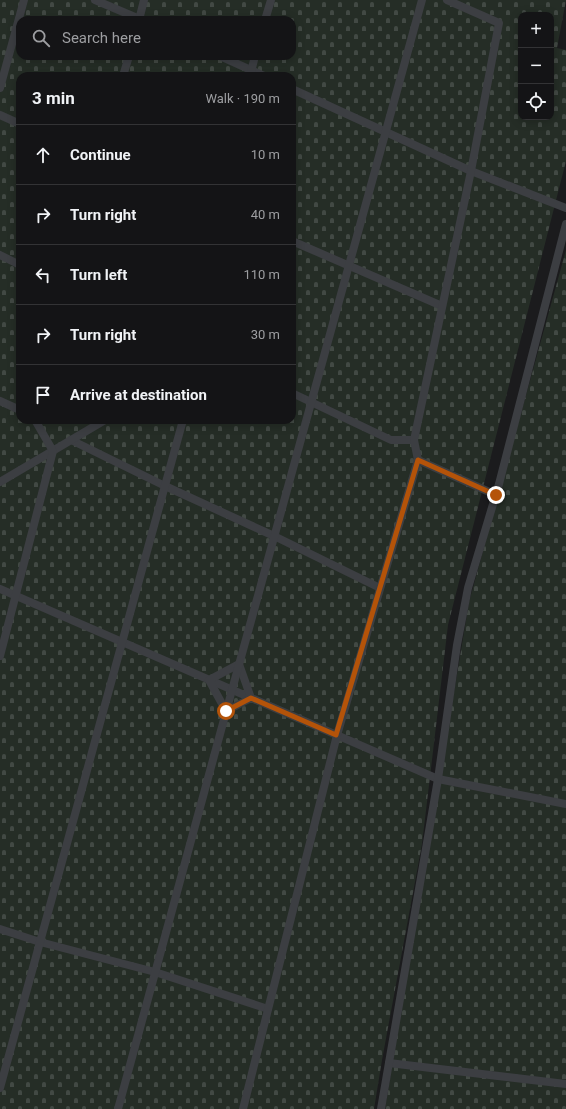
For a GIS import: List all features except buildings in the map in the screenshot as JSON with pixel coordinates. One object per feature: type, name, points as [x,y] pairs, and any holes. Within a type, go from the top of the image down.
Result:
[{"type":"lane","points":[[20,16],[24,0]]},
{"type":"lane","points":[[96,0],[131,16]]},
{"type":"lane","points":[[141,16],[144,0]]},
{"type":"lane","points":[[266,16],[271,0]]},
{"type":"lane","points":[[118,1109],[422,0]]},
{"type":"lane","points":[[243,1109],[336,735],[418,460],[414,440],[471,171],[499,23],[447,0]]},
{"type":"lane","points":[[0,88],[16,29]]},
{"type":"lane","points":[[124,72],[128,60]]},
{"type":"lane","points":[[227,60],[248,72]]},
{"type":"lane","points":[[250,72],[254,60]]},
{"type":"lane","points":[[296,91],[471,171],[566,208]]},
{"type":"lane","points":[[0,115],[16,122]]},
{"type":"lane","points":[[381,1109],[438,779],[457,645],[468,588],[496,495],[566,224]]},
{"type":"lane","points":[[296,243],[442,306]]},
{"type":"lane","points":[[0,256],[16,263]]},
{"type":"lane","points":[[296,395],[391,440],[414,440]]},
{"type":"lane","points":[[0,401],[16,408]]},
{"type":"lane","points":[[0,656],[53,450],[37,424]]},
{"type":"lane","points":[[0,482],[98,424]]},
{"type":"lane","points":[[0,1088],[183,424]]},
{"type":"lane","points":[[71,440],[380,588]]},
{"type":"lane","points":[[418,460],[496,495]]},
{"type":"lane","points":[[0,589],[438,779],[566,804]]},
{"type":"lane","points":[[209,680],[239,664]]},
{"type":"lane","points":[[239,664],[251,698]]},
{"type":"lane","points":[[209,680],[226,711]]},
{"type":"lane","points":[[226,711],[251,698]]},
{"type":"lane","points":[[0,929],[40,942],[155,972],[268,1009]]},
{"type":"lane","points":[[389,1063],[566,1084]]},
{"type":"green space","points":[[0,0],[566,0],[557,48],[566,50],[566,161],[448,625],[422,844],[374,1109],[0,1109]]},
{"type":"green space","points":[[566,250],[566,1109],[385,1109],[469,602]]},
{"type":"route","points":[[226,711],[251,698],[336,735],[418,460],[496,495]]}]
